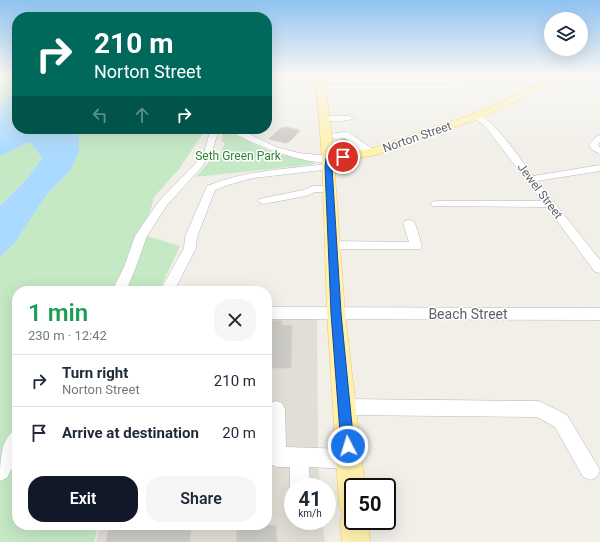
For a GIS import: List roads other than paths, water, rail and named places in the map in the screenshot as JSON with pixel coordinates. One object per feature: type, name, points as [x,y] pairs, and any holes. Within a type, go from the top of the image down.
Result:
[{"type":"main road","points":[[322,100],[324,118],[346,142],[328,163],[336,313],[351,478]]},
{"type":"main road","name":"Norton Street","points":[[328,163],[346,142],[477,116],[511,100]]},
{"type":"main road","points":[[355,530],[356,542]]},
{"type":"street","name":"Jewel Street","points":[[477,116],[488,124],[598,262]]},
{"type":"street","points":[[324,118],[350,118]]},
{"type":"street","points":[[121,286],[141,236],[163,203],[197,167],[208,152],[213,134]]},
{"type":"street","points":[[243,134],[273,149],[328,163]]},
{"type":"street","points":[[600,138],[593,144],[600,151]]},
{"type":"street","points":[[170,286],[190,248],[191,237],[211,188],[226,180],[328,163]]},
{"type":"street","points":[[532,179],[600,168]]},
{"type":"street","points":[[263,201],[306,193],[313,189],[330,189]]},
{"type":"street","points":[[436,204],[551,204]]},
{"type":"street","points":[[332,245],[416,246],[409,223]]},
{"type":"street","name":"Beach Street","points":[[272,313],[600,314]]},
{"type":"street","points":[[344,407],[539,409],[561,421],[590,470]]},
{"type":"street","points":[[276,410],[277,457],[349,459]]},
{"type":"street","points":[[0,471],[12,448]]},
{"type":"street","points":[[299,457],[300,478]]},
{"type":"water","points":[[4,100],[12,100],[12,134],[79,134],[79,153],[69,172],[47,194],[14,244],[0,257],[0,206],[27,179],[42,158],[30,142],[0,156],[0,103]]},
{"type":"tunnel","points":[[341,141],[352,141]]},
{"type":"park label","name":"Seth Green Park","points":[[238,156]]}]
